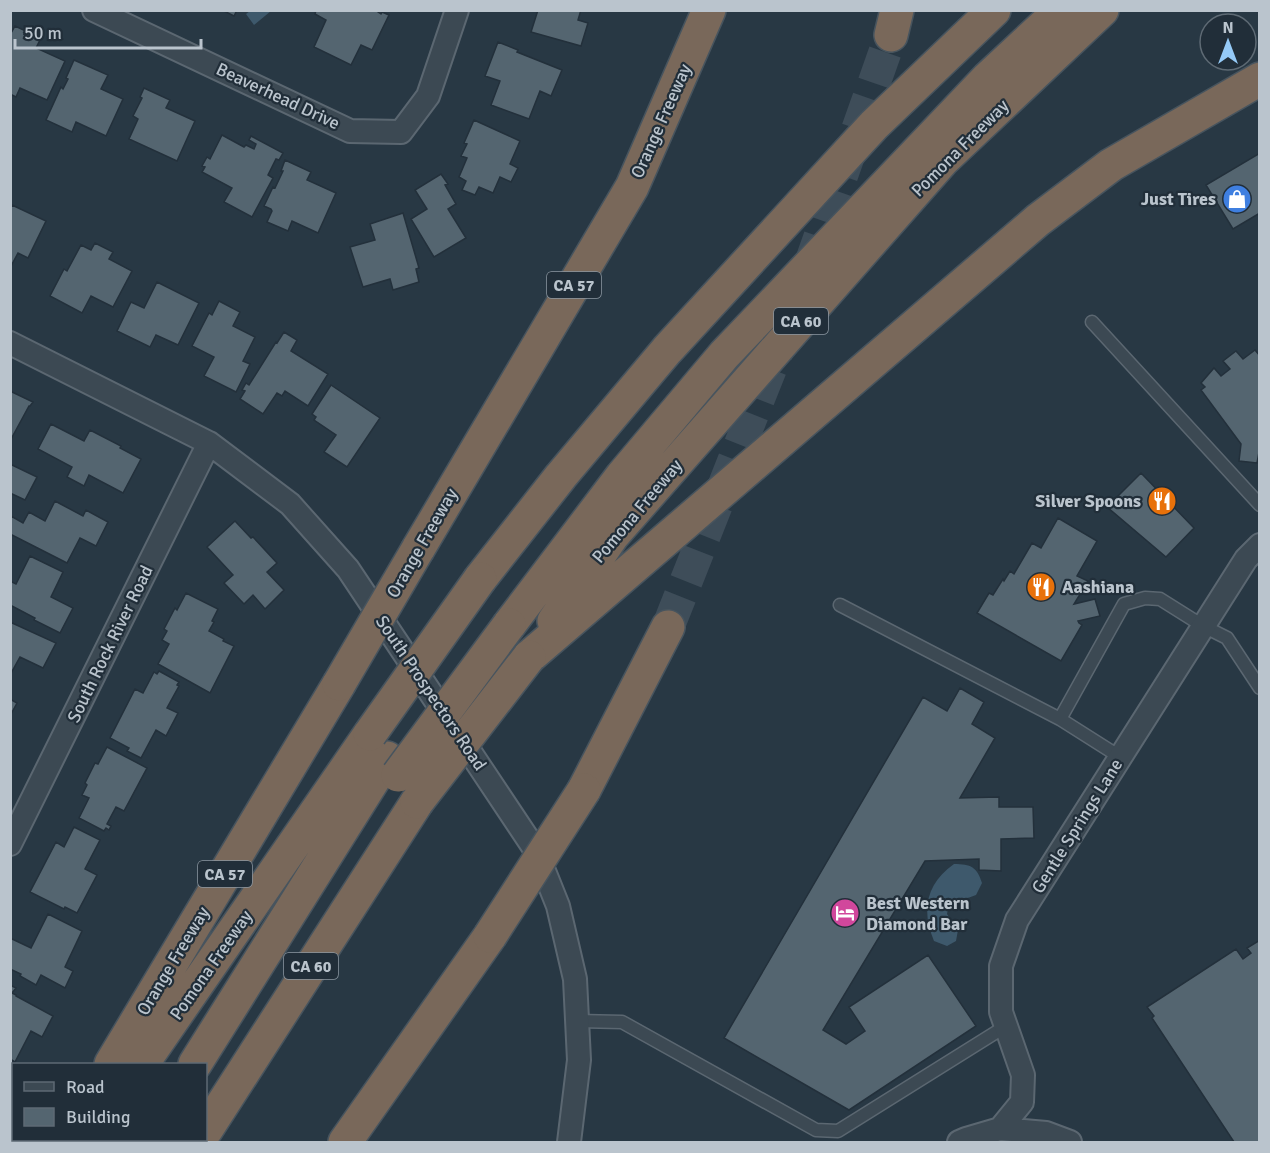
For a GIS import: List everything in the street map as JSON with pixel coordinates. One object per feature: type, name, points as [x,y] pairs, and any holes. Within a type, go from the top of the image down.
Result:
[{"type":"highway","name":"Orange Freeway","points":[[112,1063],[632,187],[709,10]]},
{"type":"highway","name":"Pomona Freeway","points":[[144,1063],[385,755],[480,579],[561,476],[667,350],[874,125],[994,10]]},
{"type":"highway","points":[[503,617],[536,557],[703,353],[782,265],[914,126],[1038,10]]},
{"type":"highway","points":[[196,1063],[385,755],[724,354],[988,78],[1061,10]]},
{"type":"highway","name":"Pomona Freeway","points":[[207,1128],[417,802],[529,657],[613,535],[942,162],[1102,10]]},
{"type":"highway","points":[[529,657],[1038,220],[1111,165],[1260,79]]},
{"type":"highway","points":[[345,1143],[490,936],[584,790],[668,627]]},
{"type":"highway","points":[[207,1067],[272,962],[385,755]]},
{"type":"street","name":"Beaverhead Drive","points":[[107,13],[350,130],[400,132],[428,96],[457,10]]},
{"type":"street","name":"South Prospectors Road","points":[[10,343],[209,443],[290,504],[348,569],[536,851],[558,906],[575,978],[579,1060],[569,1143]]},
{"type":"street","name":"South Rock River Road","points":[[10,844],[209,443]]},
{"type":"street","name":"Gentle Springs Lane","points":[[1000,1130],[1022,1102],[1023,1076],[1002,1012],[1002,966],[1017,920],[1246,559],[1260,545]]},
{"type":"street","points":[[959,1143],[1000,1130],[1046,1133],[1070,1143]]},
{"type":"lane","points":[[1092,321],[1260,505]]},
{"type":"lane","points":[[1059,719],[1124,604],[1145,598],[1161,600],[1227,638],[1260,688]]},
{"type":"lane","points":[[840,605],[1059,719],[1120,758]]},
{"type":"lane","points":[[577,1021],[622,1022],[816,1130],[838,1131],[1006,1026]]},
{"type":"water","points":[[250,11],[271,11],[254,25],[246,14]]},
{"type":"water","points":[[954,864],[965,865],[975,870],[982,883],[976,895],[949,904],[947,914],[958,930],[956,941],[947,946],[934,941],[927,908],[937,880]]},
{"type":"building","points":[[222,10],[237,10],[234,16]]},
{"type":"building","points":[[316,10],[375,10],[389,15],[372,50],[361,45],[351,65],[314,47],[326,20],[315,14]]},
{"type":"building","points":[[538,10],[581,10],[578,20],[588,23],[581,46],[531,32]]},
{"type":"building","points":[[15,26],[41,38],[36,48],[65,61],[47,100],[20,88],[16,97],[10,94],[10,35]]},
{"type":"building","points":[[498,42],[562,70],[551,96],[540,91],[529,119],[491,105],[500,81],[485,76]]},
{"type":"building","points":[[74,60],[108,75],[101,89],[123,99],[106,136],[76,122],[72,132],[46,120],[61,87],[63,89],[68,79],[66,78]]},
{"type":"building","points":[[144,88],[170,100],[166,108],[195,121],[177,161],[129,139],[138,119],[133,116]]},
{"type":"building","points":[[474,120],[520,141],[510,164],[518,168],[511,182],[500,177],[493,193],[479,187],[475,195],[462,190],[466,181],[459,177],[467,158],[461,156]]},
{"type":"building","points":[[222,135],[244,147],[246,145],[254,149],[256,144],[249,140],[251,136],[283,153],[279,160],[276,159],[268,175],[273,178],[252,217],[224,202],[232,188],[202,172],[205,167],[202,166],[207,157],[210,159]]},
{"type":"building","name":"Just Tires","points":[[1260,153],[1260,213],[1233,229],[1206,185]]},
{"type":"building","points":[[285,160],[311,172],[307,180],[336,193],[318,233],[292,221],[288,231],[267,222],[272,211],[264,206],[283,171],[281,171]]},
{"type":"building","points":[[441,174],[456,204],[448,209],[466,238],[434,257],[411,219],[427,209],[415,190]]},
{"type":"building","points":[[12,205],[46,221],[28,258],[18,253],[10,268],[10,209]]},
{"type":"building","points":[[403,213],[419,268],[416,269],[419,282],[393,290],[390,279],[363,287],[350,247],[375,240],[370,224]]},
{"type":"building","points":[[95,243],[113,252],[109,259],[132,271],[113,307],[91,296],[82,313],[50,296],[64,269],[67,271],[81,245],[91,250]]},
{"type":"building","points":[[157,282],[199,303],[178,345],[156,335],[150,347],[117,331],[131,302],[144,308]]},
{"type":"building","points":[[219,301],[240,312],[233,326],[255,337],[243,361],[250,364],[236,392],[204,376],[214,357],[192,346],[209,313],[212,315]]},
{"type":"building","points":[[284,332],[297,340],[291,351],[328,374],[308,406],[285,391],[282,396],[277,393],[263,414],[240,399],[245,391],[242,390],[246,383],[249,385]]},
{"type":"building","points":[[1255,350],[1260,356],[1260,447],[1257,463],[1239,461],[1241,444],[1201,390],[1205,387],[1201,383],[1214,368],[1221,376],[1230,369],[1223,361],[1236,351],[1243,359]]},
{"type":"building","points":[[331,385],[380,418],[347,467],[324,452],[336,435],[314,420],[316,417],[312,414]]},
{"type":"building","points":[[10,391],[33,402],[10,441]]},
{"type":"building","points":[[51,424],[84,441],[90,430],[141,459],[123,493],[89,475],[84,486],[67,477],[72,467],[38,449]]},
{"type":"building","points":[[10,464],[37,477],[25,500],[10,493]]},
{"type":"building","points":[[1141,473],[1194,528],[1166,557],[1107,507]]},
{"type":"building","points":[[55,501],[83,516],[86,510],[108,522],[96,546],[80,538],[67,563],[10,534],[11,516],[23,523],[29,512],[45,521]]},
{"type":"building","name":"Aashiana","points":[[1058,518],[1097,541],[1077,576],[1088,581],[1074,604],[1095,599],[1100,616],[1078,621],[1082,625],[1061,661],[977,613],[989,593],[993,595],[1010,571],[1014,574],[1032,543],[1041,548]]},
{"type":"building","points":[[235,521],[277,563],[267,572],[284,590],[265,609],[253,595],[244,604],[224,583],[233,575],[207,547]]},
{"type":"building","points":[[30,556],[63,572],[51,597],[73,608],[60,633],[10,605],[10,581],[16,584]]},
{"type":"building","points":[[186,593],[218,609],[209,631],[234,646],[210,693],[158,664],[169,644],[162,640],[167,631],[164,629]]},
{"type":"building","points":[[10,622],[56,643],[43,668],[20,657],[10,675]]},
{"type":"building","points":[[159,671],[179,682],[167,708],[178,713],[166,736],[156,730],[141,758],[127,751],[129,748],[110,738],[135,689],[143,693],[154,672],[157,674]]},
{"type":"building","name":"Best Western Diamond Bar","points":[[960,688],[984,702],[972,724],[995,738],[960,798],[999,797],[999,807],[1033,807],[1034,838],[1001,839],[1001,871],[979,870],[979,859],[925,861],[823,1030],[846,1044],[865,1031],[849,1007],[928,955],[976,1026],[849,1110],[724,1038],[923,697],[947,711]]},
{"type":"building","points":[[10,699],[17,703],[10,716]]},
{"type":"building","points":[[107,747],[147,768],[124,811],[116,807],[107,824],[111,826],[109,830],[106,828],[104,831],[79,818],[89,798],[82,795],[87,785],[85,783],[95,763],[98,764]]},
{"type":"building","points":[[74,827],[100,840],[85,869],[97,875],[77,913],[30,892],[56,842],[64,847]]},
{"type":"building","points":[[48,914],[82,931],[65,967],[73,971],[65,988],[41,975],[36,985],[10,969],[10,938],[31,948]]},
{"type":"building","points":[[1260,940],[1260,1142],[1234,1142],[1147,1007],[1236,949],[1243,959],[1251,953],[1247,948]]},
{"type":"building","points":[[10,985],[16,988],[12,993],[16,996],[53,1016],[42,1037],[31,1031],[15,1062],[10,1059]]},
{"type":"tunnel","points":[[809,268],[891,35]]},
{"type":"tunnel","points":[[668,627],[779,347]]},
{"type":"place","name":"Just Tires","points":[[1237,199]]},
{"type":"place","name":"Silver Spoons","points":[[1162,501]]},
{"type":"place","name":"Aashiana","points":[[1041,587]]},
{"type":"place","name":"Best Western Diamond Bar","points":[[845,913]]}]
